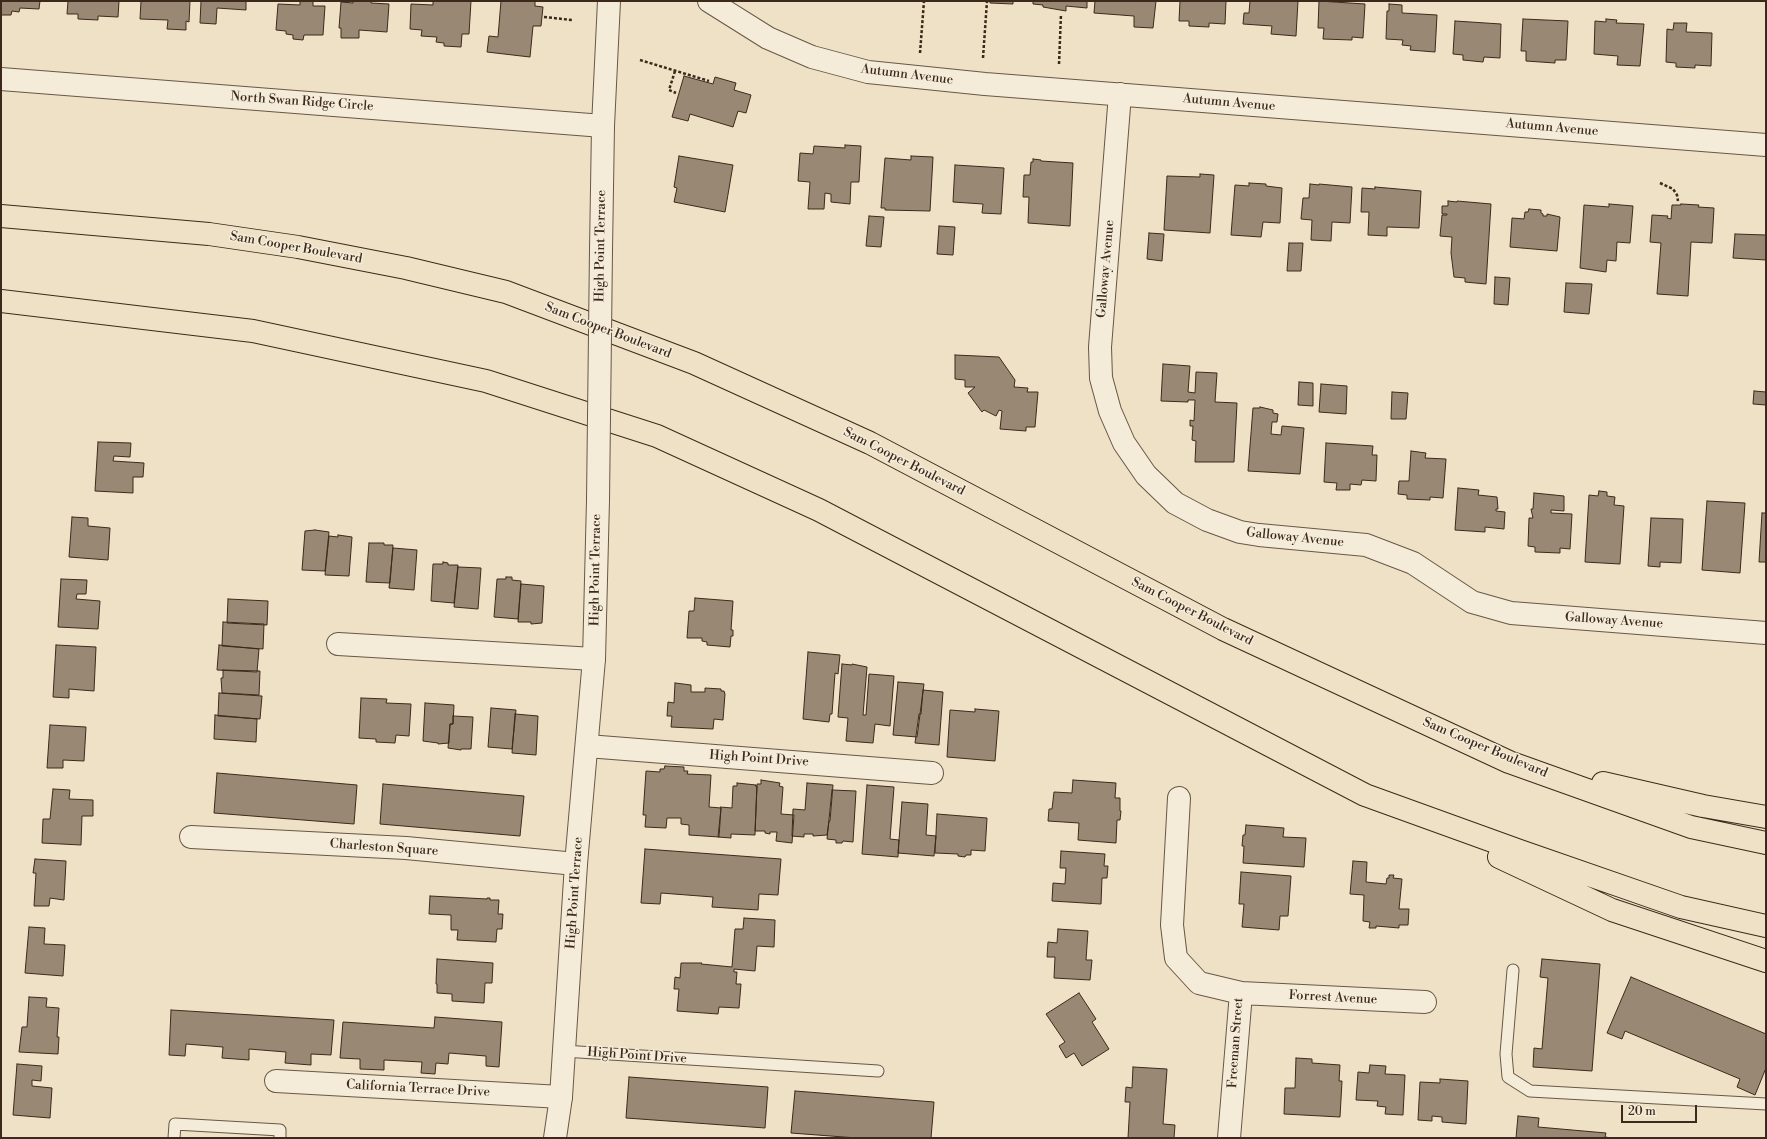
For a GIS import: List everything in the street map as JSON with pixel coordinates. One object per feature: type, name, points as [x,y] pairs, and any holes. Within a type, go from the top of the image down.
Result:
[{"type":"highway","name":"Sam Cooper Boulevard","points":[[1,216],[209,234],[298,247],[406,268],[506,292],[694,363],[870,443],[1223,629],[1509,762],[1691,827],[1766,843]]},
{"type":"highway","points":[[1,301],[261,333],[486,380],[657,436],[820,510],[1365,795],[1612,910],[1766,961]]},
{"type":"highway","points":[[1509,762],[1703,806],[1766,817]]},
{"type":"highway","points":[[1365,795],[1520,852],[1681,907],[1766,926]]},
{"type":"street","name":"High Point Terrace","points":[[555,1138],[561,1097],[576,864],[594,659],[598,500],[602,126],[609,1]]},
{"type":"street","name":"Autumn Avenue","points":[[709,1],[768,38],[812,57],[853,68],[912,77],[1766,145]]},
{"type":"street","name":"North Swan Ridge Circle","points":[[1,80],[602,126]]},
{"type":"street","name":"Galloway Avenue","points":[[1120,94],[1100,347],[1101,378],[1110,411],[1124,443],[1146,475],[1175,503],[1207,520],[1240,532],[1366,546],[1413,563],[1472,602],[1511,612],[1766,632]]},
{"type":"street","points":[[338,644],[594,659]]},
{"type":"street","name":"High Point Drive","points":[[587,746],[932,773]]},
{"type":"street","name":"Freeman Street","points":[[1179,798],[1172,925],[1176,958],[1199,983],[1241,993],[1229,1138]]},
{"type":"street","name":"Charleston Square","points":[[191,837],[406,848],[576,864]]},
{"type":"street","name":"Forrest Avenue","points":[[1241,993],[1425,1002]]},
{"type":"street","name":"California Terrace Drive","points":[[276,1081],[561,1097]]},
{"type":"lane","points":[[1513,970],[1506,1054],[1508,1077],[1530,1091],[1766,1104]]},
{"type":"lane","name":"High Point Drive","points":[[563,1051],[878,1071]]},
{"type":"lane","points":[[174,1138],[175,1124],[280,1130],[280,1138]]},
{"type":"path","points":[[920,53],[924,1]]},
{"type":"path","points":[[983,58],[987,1]]},
{"type":"path","points":[[1059,64],[1061,14]]},
{"type":"path","points":[[544,17],[572,20]]},
{"type":"path","points":[[640,60],[710,81]]},
{"type":"path","points":[[675,71],[669,90],[676,92]]},
{"type":"path","points":[[1660,183],[1673,189],[1677,195],[1678,201]]},
{"type":"building","points":[[1,1],[40,1],[39,9],[20,8],[19,12],[12,11],[11,15],[1,15]]},
{"type":"building","points":[[68,1],[119,1],[118,17],[98,16],[98,20],[78,19],[78,14],[67,14]]},
{"type":"building","points":[[141,1],[190,1],[189,22],[186,21],[186,30],[167,29],[168,20],[140,19]]},
{"type":"building","points":[[201,1],[246,1],[246,10],[217,8],[216,24],[200,23]]},
{"type":"building","points":[[300,1],[313,1],[313,6],[325,6],[323,35],[304,35],[303,40],[293,39],[293,35],[286,34],[286,31],[276,30],[278,4],[300,5]]},
{"type":"building","points":[[353,1],[371,1],[371,3],[389,4],[387,32],[359,30],[359,38],[341,38],[341,28],[339,28],[341,2],[353,3]]},
{"type":"building","points":[[433,1],[471,1],[469,34],[462,34],[461,47],[444,46],[444,43],[436,42],[437,37],[421,36],[422,30],[410,29],[411,4],[433,5]]},
{"type":"building","points":[[501,1],[535,1],[535,6],[543,7],[541,26],[533,26],[530,57],[487,52],[489,36],[498,37]]},
{"type":"building","points":[[990,1],[1013,1],[1013,4],[990,3]]},
{"type":"building","points":[[1033,1],[1087,1],[1087,8],[1066,6],[1066,11],[1033,4]]},
{"type":"building","points":[[1095,1],[1156,1],[1153,28],[1134,27],[1134,16],[1094,13]]},
{"type":"building","points":[[1180,1],[1226,1],[1225,24],[1209,23],[1209,27],[1189,26],[1189,21],[1179,21]]},
{"type":"building","points":[[1250,1],[1298,1],[1296,36],[1271,34],[1272,26],[1243,24],[1244,13],[1249,13]]},
{"type":"building","points":[[1319,1],[1365,4],[1363,38],[1352,37],[1352,40],[1323,39],[1324,28],[1318,28]]},
{"type":"building","points":[[1389,4],[1402,5],[1402,13],[1437,15],[1435,52],[1410,50],[1411,46],[1402,45],[1403,40],[1386,39],[1387,11],[1389,11]]},
{"type":"building","points":[[1523,19],[1568,21],[1566,60],[1555,60],[1555,63],[1526,61],[1526,51],[1521,51]]},
{"type":"building","points":[[1606,19],[1617,20],[1616,23],[1644,24],[1640,66],[1617,65],[1618,56],[1594,54],[1595,21],[1606,22]]},
{"type":"building","points":[[1455,21],[1501,24],[1500,58],[1484,57],[1483,62],[1463,60],[1463,55],[1453,54]]},
{"type":"building","points":[[1674,23],[1687,23],[1686,32],[1712,33],[1711,66],[1695,65],[1695,68],[1676,67],[1676,63],[1666,62],[1667,29],[1673,30]]},
{"type":"building","points":[[684,76],[713,84],[715,77],[736,83],[734,90],[751,95],[746,113],[738,111],[733,127],[690,114],[688,121],[672,117]]},
{"type":"building","points":[[845,145],[861,146],[859,182],[851,182],[850,204],[831,202],[831,194],[825,193],[824,209],[808,209],[810,182],[798,181],[800,153],[813,154],[814,146],[845,148]]},
{"type":"building","points":[[679,156],[733,165],[725,212],[674,202],[677,188],[674,187]]},
{"type":"building","points":[[911,156],[933,157],[930,211],[885,210],[885,208],[881,208],[885,158],[911,160]]},
{"type":"building","points":[[1033,159],[1073,163],[1070,226],[1028,223],[1029,197],[1023,197],[1024,175],[1030,175],[1031,162],[1033,162]]},
{"type":"building","points":[[955,165],[1004,168],[1001,214],[982,213],[983,204],[953,202]]},
{"type":"building","points":[[1200,174],[1214,175],[1210,233],[1164,230],[1167,176],[1200,177]]},
{"type":"building","points":[[1249,183],[1266,184],[1266,186],[1282,188],[1280,223],[1263,222],[1261,237],[1231,235],[1235,185],[1249,186]]},
{"type":"building","points":[[1310,184],[1352,187],[1350,223],[1332,222],[1331,241],[1311,240],[1312,220],[1301,219],[1303,198],[1309,198]]},
{"type":"building","points":[[1375,187],[1421,191],[1419,228],[1387,227],[1387,236],[1368,235],[1369,212],[1361,212],[1362,188],[1375,189]]},
{"type":"building","points":[[1448,201],[1491,204],[1486,284],[1465,282],[1465,278],[1454,277],[1451,253],[1452,237],[1440,236],[1442,215],[1447,215],[1442,214],[1442,206],[1448,206]]},
{"type":"building","points":[[1609,204],[1633,206],[1630,243],[1617,242],[1616,261],[1607,260],[1606,272],[1580,268],[1584,205],[1609,207]]},
{"type":"building","points":[[1681,204],[1714,208],[1712,243],[1691,242],[1688,296],[1657,294],[1661,243],[1650,242],[1652,215],[1668,216],[1667,218],[1671,219],[1672,205]]},
{"type":"building","points":[[1529,209],[1541,210],[1543,216],[1547,216],[1547,214],[1560,217],[1557,251],[1510,247],[1512,218],[1524,219],[1525,212],[1528,212]]},
{"type":"building","points":[[869,216],[884,217],[881,247],[866,246]]},
{"type":"building","points":[[939,226],[955,227],[953,255],[937,254]]},
{"type":"building","points":[[1149,233],[1164,234],[1162,261],[1147,259]]},
{"type":"building","points":[[1735,234],[1766,235],[1766,260],[1733,258]]},
{"type":"building","points":[[1289,243],[1303,243],[1301,271],[1287,271]]},
{"type":"building","points":[[1495,277],[1510,278],[1508,305],[1494,304]]},
{"type":"building","points":[[1566,283],[1592,284],[1589,314],[1564,312]]},
{"type":"building","points":[[955,355],[999,357],[1015,380],[1014,387],[1028,388],[1027,392],[1038,392],[1035,427],[1026,427],[1026,431],[1000,429],[1002,411],[999,410],[996,416],[984,410],[982,412],[968,393],[975,387],[965,387],[965,380],[955,379]]},
{"type":"building","points":[[1163,364],[1190,366],[1188,392],[1195,393],[1196,372],[1217,373],[1215,402],[1237,403],[1234,462],[1195,462],[1196,441],[1192,440],[1193,426],[1190,426],[1190,420],[1194,421],[1195,400],[1188,400],[1188,402],[1161,401]]},
{"type":"building","points":[[1299,382],[1313,383],[1313,406],[1298,405]]},
{"type":"building","points":[[1321,384],[1347,386],[1346,414],[1319,412]]},
{"type":"building","points":[[1754,391],[1766,392],[1766,405],[1753,404]]},
{"type":"building","points":[[1392,392],[1408,393],[1406,419],[1391,419]]},
{"type":"building","points":[[1260,407],[1273,410],[1273,413],[1278,414],[1277,422],[1272,422],[1271,434],[1281,435],[1282,426],[1304,428],[1300,474],[1248,471],[1253,408]]},
{"type":"building","points":[[98,442],[131,443],[130,457],[114,456],[113,461],[144,463],[143,477],[133,477],[133,493],[95,491]]},
{"type":"building","points":[[1326,443],[1373,446],[1372,455],[1377,455],[1376,481],[1362,480],[1361,485],[1350,484],[1350,490],[1336,490],[1337,483],[1324,482]]},
{"type":"building","points":[[1411,451],[1426,453],[1425,458],[1446,459],[1443,498],[1430,497],[1430,500],[1407,499],[1407,495],[1398,494],[1399,481],[1409,481]]},
{"type":"building","points":[[1458,488],[1479,490],[1478,495],[1497,497],[1498,509],[1496,509],[1496,511],[1505,512],[1504,529],[1485,527],[1485,532],[1455,530]]},
{"type":"building","points":[[1599,491],[1607,492],[1607,496],[1615,497],[1614,505],[1624,506],[1620,564],[1585,562],[1589,495],[1598,496]]},
{"type":"building","points":[[1534,493],[1564,496],[1564,511],[1551,510],[1551,513],[1572,514],[1570,549],[1560,548],[1560,553],[1535,552],[1535,547],[1528,546],[1529,518],[1533,518],[1531,509],[1533,509]]},
{"type":"building","points":[[1707,501],[1745,503],[1740,573],[1702,570]]},
{"type":"building","points":[[1762,513],[1766,513],[1766,562],[1759,562]]},
{"type":"building","points":[[72,517],[88,518],[88,526],[110,528],[108,560],[69,557]]},
{"type":"building","points":[[1651,518],[1683,519],[1681,563],[1660,562],[1660,567],[1648,566]]},
{"type":"building","points":[[315,530],[329,532],[325,571],[302,570],[305,531]]},
{"type":"building","points":[[338,535],[352,537],[349,576],[325,575],[329,536],[338,537]]},
{"type":"building","points":[[369,543],[384,543],[384,545],[393,545],[390,583],[366,582]]},
{"type":"building","points":[[393,548],[417,550],[414,590],[389,588]]},
{"type":"building","points":[[443,562],[448,563],[448,565],[458,565],[454,603],[431,601],[433,564],[443,564]]},
{"type":"building","points":[[458,567],[481,568],[478,609],[454,607]]},
{"type":"building","points":[[506,577],[512,577],[512,580],[521,581],[518,619],[494,617],[497,579],[506,579]]},
{"type":"building","points":[[61,579],[87,580],[86,594],[77,594],[76,599],[100,601],[98,629],[58,627]]},
{"type":"building","points":[[521,584],[544,586],[542,623],[531,624],[531,622],[518,622]]},
{"type":"building","points":[[695,598],[733,601],[731,630],[733,630],[733,636],[731,636],[730,647],[707,645],[707,642],[702,641],[702,638],[687,638],[689,611],[694,611]]},
{"type":"building","points":[[228,599],[268,601],[267,625],[227,623]]},
{"type":"building","points":[[223,622],[264,624],[263,649],[222,646]]},
{"type":"building","points":[[56,645],[96,647],[94,691],[69,689],[69,698],[53,697]]},
{"type":"building","points":[[219,645],[259,649],[257,672],[217,670]]},
{"type":"building","points":[[808,652],[840,655],[838,674],[835,673],[832,714],[830,714],[829,722],[803,719]]},
{"type":"building","points":[[842,664],[867,667],[863,715],[866,715],[869,674],[894,676],[890,726],[875,724],[873,743],[846,741],[848,718],[838,717]]},
{"type":"building","points":[[223,670],[260,671],[259,695],[222,693],[221,678],[223,678]]},
{"type":"building","points":[[898,682],[924,684],[917,737],[893,735]]},
{"type":"building","points":[[675,683],[691,685],[691,692],[705,692],[705,688],[721,689],[721,691],[724,691],[723,720],[714,719],[713,729],[671,727],[672,716],[667,716],[668,702],[674,703]]},
{"type":"building","points":[[923,690],[943,692],[939,745],[915,743],[919,714],[921,714]]},
{"type":"building","points":[[219,693],[262,696],[260,719],[218,716]]},
{"type":"building","points":[[361,698],[387,699],[386,703],[411,704],[409,736],[396,735],[395,743],[376,742],[376,739],[359,738]]},
{"type":"building","points":[[425,703],[454,705],[453,724],[450,724],[449,743],[438,744],[423,741]]},
{"type":"building","points":[[491,708],[516,710],[512,749],[488,747]]},
{"type":"building","points":[[975,709],[999,711],[995,761],[947,757],[950,710],[975,712]]},
{"type":"building","points":[[515,714],[538,716],[536,755],[512,753]]},
{"type":"building","points":[[215,715],[257,719],[256,742],[214,739]]},
{"type":"building","points":[[453,716],[473,717],[471,749],[461,750],[448,748],[450,724],[453,724]]},
{"type":"building","points":[[50,725],[86,727],[84,761],[63,760],[63,768],[47,768]]},
{"type":"building","points":[[665,766],[684,767],[684,771],[688,771],[687,774],[711,775],[709,807],[721,808],[719,837],[689,835],[689,825],[681,824],[681,818],[667,818],[666,828],[645,827],[646,815],[643,815],[646,771],[660,772],[660,769],[664,769]]},
{"type":"building","points":[[217,773],[357,785],[354,824],[214,813]]},
{"type":"building","points":[[761,780],[780,783],[779,786],[783,787],[781,814],[794,815],[792,843],[776,841],[777,832],[770,832],[770,834],[765,833],[765,831],[755,831],[757,784],[761,784]]},
{"type":"building","points":[[1073,780],[1116,783],[1115,798],[1120,798],[1121,811],[1120,820],[1117,820],[1116,843],[1078,840],[1079,823],[1048,821],[1049,809],[1052,809],[1054,792],[1072,793]]},
{"type":"building","points":[[737,783],[757,786],[755,835],[731,834],[731,838],[718,837],[720,807],[732,808],[733,786],[737,786]]},
{"type":"building","points":[[807,783],[833,785],[830,821],[827,835],[813,836],[813,834],[804,834],[804,837],[792,836],[793,809],[805,810]]},
{"type":"building","points":[[383,784],[524,796],[520,836],[380,824]]},
{"type":"building","points":[[867,785],[894,787],[890,839],[899,840],[898,857],[862,854]]},
{"type":"building","points":[[53,789],[70,790],[69,799],[93,800],[93,816],[82,816],[81,845],[42,843],[43,819],[50,819]]},
{"type":"building","points":[[832,790],[856,791],[853,842],[843,841],[842,843],[836,843],[836,840],[827,839]]},
{"type":"building","points":[[902,802],[928,804],[926,835],[936,836],[934,856],[898,853]]},
{"type":"building","points":[[937,814],[987,818],[985,851],[971,850],[971,855],[966,855],[965,857],[958,856],[958,854],[935,853]]},
{"type":"building","points":[[1246,825],[1284,828],[1283,837],[1306,838],[1304,867],[1243,863],[1244,846],[1242,846]]},
{"type":"building","points":[[645,849],[781,859],[778,895],[759,894],[758,910],[712,907],[713,897],[661,893],[660,904],[641,903]]},
{"type":"building","points":[[1061,851],[1105,854],[1104,866],[1108,866],[1107,878],[1102,878],[1101,904],[1052,901],[1053,883],[1065,884],[1066,868],[1060,868]]},
{"type":"building","points":[[35,859],[66,861],[64,900],[50,898],[49,906],[34,906],[36,873],[33,873]]},
{"type":"building","points":[[1353,861],[1367,862],[1366,882],[1386,884],[1389,875],[1394,875],[1393,878],[1402,879],[1399,909],[1409,909],[1408,925],[1399,925],[1399,928],[1376,926],[1376,928],[1369,928],[1370,922],[1363,921],[1364,895],[1350,894]]},
{"type":"building","points":[[1241,872],[1291,876],[1288,916],[1280,916],[1279,930],[1242,927],[1244,904],[1239,904]]},
{"type":"building","points":[[430,896],[490,898],[490,900],[499,900],[498,914],[503,914],[502,929],[497,929],[496,942],[457,940],[458,930],[451,930],[451,915],[429,914]]},
{"type":"building","points":[[744,918],[775,920],[774,947],[757,946],[755,971],[734,969],[734,972],[737,972],[736,984],[741,984],[739,1008],[719,1007],[718,1014],[677,1011],[679,989],[674,989],[675,977],[680,978],[681,963],[702,963],[701,964],[732,967],[735,929],[743,929]]},
{"type":"building","points":[[29,927],[45,928],[44,944],[65,945],[63,976],[25,973]]},
{"type":"building","points":[[1058,929],[1088,931],[1086,960],[1092,960],[1090,980],[1054,978],[1055,957],[1047,957],[1048,942],[1057,943]]},
{"type":"building","points":[[437,959],[493,963],[492,983],[485,983],[484,1003],[452,1001],[452,994],[437,993]]},
{"type":"building","points":[[1542,959],[1600,964],[1592,1071],[1533,1067],[1534,1048],[1542,1049],[1548,978],[1540,977]]},
{"type":"building","points":[[1631,977],[1766,1034],[1766,1068],[1755,1095],[1737,1087],[1740,1079],[1625,1031],[1622,1039],[1607,1033]]},
{"type":"building","points":[[1079,993],[1096,1019],[1092,1022],[1109,1049],[1082,1066],[1074,1053],[1066,1058],[1059,1046],[1065,1042],[1046,1014]]},
{"type":"building","points":[[29,997],[47,998],[46,1007],[59,1008],[57,1037],[59,1037],[58,1054],[19,1052],[22,1027],[27,1027]]},
{"type":"building","points":[[171,1010],[334,1020],[331,1055],[311,1054],[311,1065],[285,1063],[286,1052],[249,1049],[249,1060],[222,1058],[223,1047],[186,1044],[185,1056],[169,1055]]},
{"type":"building","points":[[435,1017],[502,1022],[499,1067],[486,1066],[486,1056],[449,1053],[448,1064],[436,1063],[435,1074],[421,1073],[422,1062],[384,1060],[384,1070],[360,1069],[360,1059],[340,1058],[343,1022],[434,1028]]},
{"type":"building","points":[[1296,1058],[1312,1059],[1312,1063],[1340,1065],[1339,1081],[1342,1081],[1340,1117],[1284,1114],[1285,1088],[1295,1088]]},
{"type":"building","points":[[17,1064],[42,1066],[41,1081],[32,1080],[32,1086],[52,1088],[50,1118],[13,1115]]},
{"type":"building","points":[[1370,1065],[1386,1066],[1385,1074],[1405,1075],[1403,1115],[1385,1114],[1386,1107],[1377,1106],[1378,1101],[1356,1100],[1358,1072],[1369,1073]]},
{"type":"building","points":[[1133,1067],[1167,1069],[1163,1124],[1175,1125],[1174,1138],[1128,1138],[1130,1102],[1125,1102],[1126,1087],[1132,1088]]},
{"type":"building","points":[[629,1077],[768,1087],[765,1128],[626,1118]]},
{"type":"building","points":[[1440,1079],[1468,1081],[1466,1124],[1442,1122],[1442,1117],[1432,1116],[1432,1121],[1418,1120],[1420,1082],[1440,1083]]},
{"type":"building","points":[[795,1091],[934,1102],[931,1138],[857,1138],[791,1133]]},
{"type":"building","points":[[1518,1116],[1539,1118],[1538,1127],[1606,1133],[1605,1137],[1612,1138],[1516,1138]]}]
